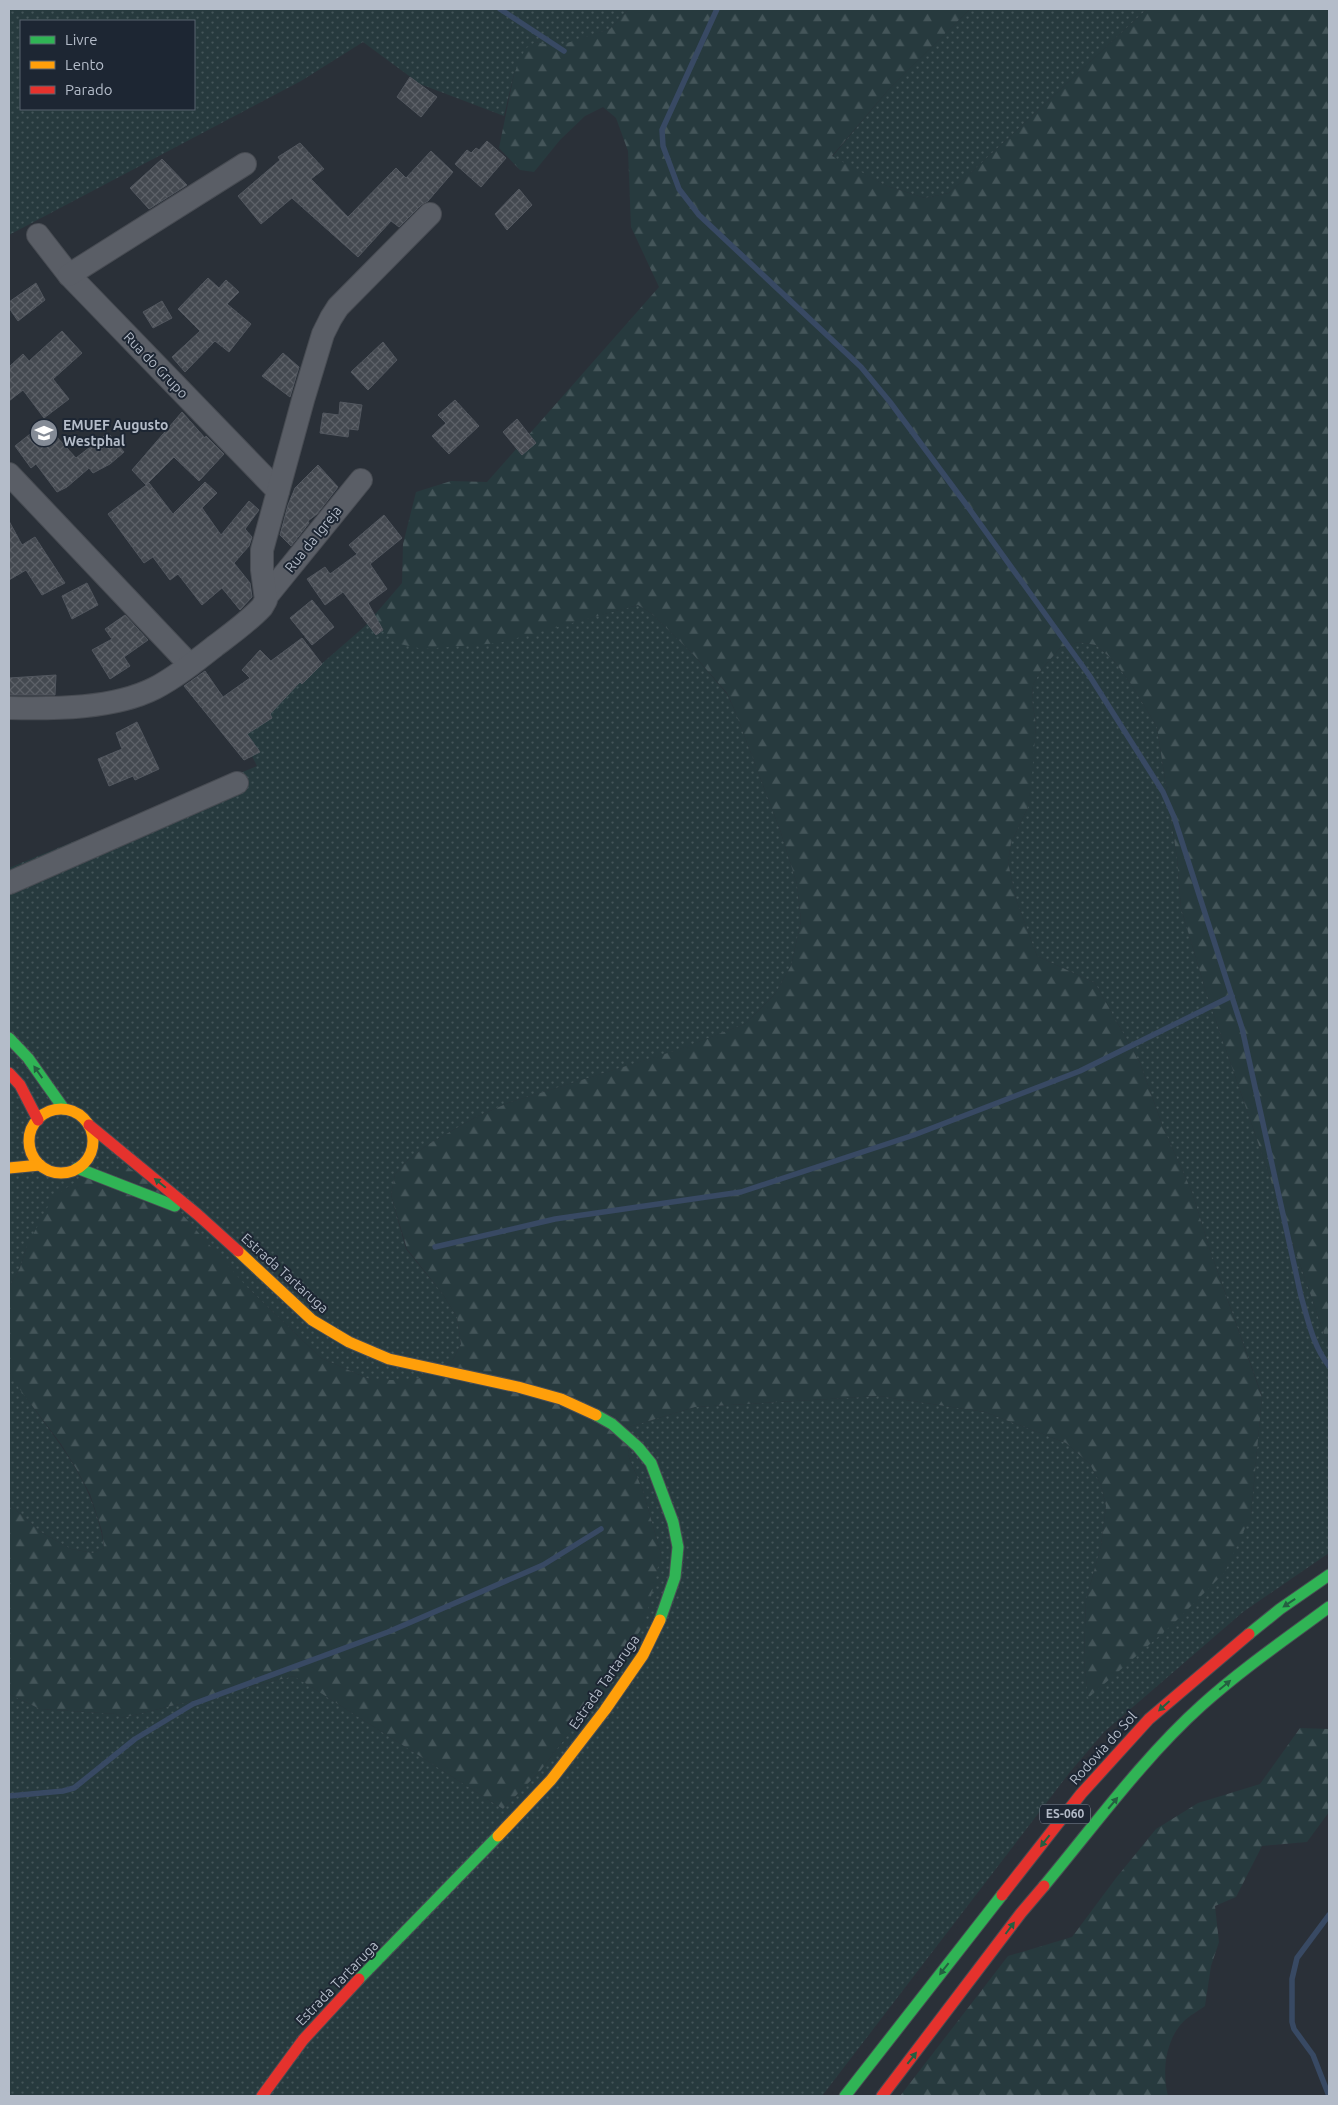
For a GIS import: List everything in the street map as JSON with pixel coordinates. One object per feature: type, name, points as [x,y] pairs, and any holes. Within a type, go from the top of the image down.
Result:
[{"type":"street","points":[[69,275],[245,164]]},
{"type":"street","points":[[9,708],[46,709],[109,702],[155,688],[190,666],[256,614],[265,604],[262,550],[302,400],[323,334],[342,302],[430,214]]},
{"type":"street","name":"Rua do Grupo","points":[[38,235],[69,275],[278,491]]},
{"type":"street","points":[[9,474],[190,666]]},
{"type":"street","name":"Rua da Igreja","points":[[266,597],[361,480]]},
{"type":"street","points":[[9,883],[236,783]]},
{"type":"street","points":[[9,1038],[28,1058],[64,1110]]},
{"type":"street","points":[[9,1073],[20,1085],[35,1124]]},
{"type":"street","points":[[54,1110],[64,1110],[74,1112],[82,1117],[92,1134],[93,1144],[85,1162],[68,1172],[58,1173],[40,1165],[30,1148],[30,1138],[35,1124],[45,1114],[54,1110]]},
{"type":"street","points":[[16,1129],[35,1124]]},
{"type":"street","name":"Estrada Tartaruga","points":[[88,1125],[197,1214],[312,1320],[349,1342],[389,1359],[561,1399],[581,1407],[612,1424],[638,1447],[651,1463],[673,1522],[678,1547],[675,1577],[656,1631],[643,1655],[605,1710],[551,1780],[303,2040],[262,2096]]},
{"type":"street","points":[[9,1168],[40,1165]]},
{"type":"street","name":"Estrada Tartaruga","points":[[77,1168],[197,1214]]},
{"type":"street","name":"Rodovia do Sol","points":[[845,2096],[1081,1794],[1149,1719],[1206,1669],[1280,1609],[1329,1575]]},
{"type":"street","name":"ES-060","points":[[882,2096],[1021,1913],[1161,1746],[1202,1705],[1243,1671],[1329,1607]]},
{"type":"green space","points":[[9,9],[629,9],[610,29],[558,47],[535,42],[514,74],[504,116],[420,84],[363,42],[301,81],[9,235]]},
{"type":"green space","points":[[629,9],[970,9],[889,89],[832,156],[887,186],[925,198],[949,193],[1147,9],[1329,9],[1329,1348],[1206,992],[1181,908],[1177,858],[1157,727],[1133,687],[1115,662],[1096,645],[1078,642],[1060,648],[1041,670],[1033,685],[1032,700],[1036,725],[1028,807],[1011,843],[1008,862],[1016,899],[1037,956],[1095,983],[1140,1063],[1163,1127],[1192,1192],[1210,1250],[1262,1397],[1251,1515],[1225,1572],[1173,1624],[1088,1698],[1084,1659],[1086,1600],[1101,1546],[1106,1506],[1101,1485],[1090,1464],[1066,1443],[985,1412],[879,1396],[695,1407],[629,1427],[628,1455],[643,1491],[661,1554],[645,1622],[619,1667],[541,1770],[503,1809],[294,1676],[122,1718],[116,1714],[40,1709],[9,1694],[9,1504],[41,1532],[71,1549],[93,1553],[104,1548],[102,1531],[90,1494],[61,1444],[18,1387],[9,1371],[9,1287],[20,1268],[27,1246],[53,1197],[84,1176],[128,1167],[163,1193],[248,1288],[321,1358],[371,1380],[414,1380],[438,1372],[454,1358],[461,1344],[457,1317],[442,1293],[407,1249],[391,1195],[395,1174],[408,1160],[427,1145],[476,1117],[508,1103],[674,1051],[745,1024],[775,994],[791,966],[801,921],[797,884],[780,830],[735,711],[727,693],[692,653],[651,613],[638,605],[499,643],[423,649],[395,643],[371,619],[402,583],[403,544],[416,492],[451,481],[487,482],[659,287],[631,227],[628,151],[616,118],[603,107],[585,116],[560,140],[534,172],[520,170],[499,148],[514,74],[525,49],[535,42],[558,46],[610,29]]},
{"type":"green space","points":[[970,9],[1147,9],[949,193],[925,198],[887,186],[832,157],[889,89]]},
{"type":"green space","points":[[638,605],[651,613],[692,653],[727,694],[735,711],[780,830],[797,884],[801,921],[791,966],[775,994],[745,1024],[675,1051],[508,1103],[476,1117],[427,1145],[408,1160],[395,1174],[391,1195],[406,1249],[442,1293],[457,1317],[461,1344],[454,1358],[438,1372],[414,1380],[371,1380],[321,1358],[248,1288],[27,1246],[20,1268],[9,1287],[9,868],[257,766],[241,734],[371,619],[525,635]]},
{"type":"green space","points":[[1078,642],[1096,645],[1115,662],[1133,687],[1157,727],[1177,858],[1181,908],[1206,992],[1329,1348],[1329,1553],[1243,1612],[1104,1732],[1070,1772],[822,2096],[9,2096],[9,1694],[40,1709],[116,1714],[122,1718],[294,1676],[503,1809],[541,1770],[619,1667],[661,1554],[643,1491],[628,1455],[629,1427],[695,1407],[879,1396],[985,1412],[1066,1443],[1090,1464],[1101,1485],[1106,1506],[1101,1546],[1086,1600],[1084,1659],[1088,1697],[1251,1515],[1262,1396],[1210,1250],[1192,1192],[1163,1127],[1140,1063],[1095,983],[1037,956],[1016,899],[1008,862],[1011,843],[1028,807],[1036,725],[1032,700],[1033,685],[1041,670],[1060,648]]},
{"type":"green space","points":[[9,1371],[79,1474],[90,1496],[104,1548],[93,1553],[71,1549],[41,1532],[9,1504]]},
{"type":"green space","points":[[1300,1728],[1329,1729],[1329,1812],[1307,1842],[1262,1846],[1236,1897],[1215,1906],[1219,1942],[1211,1966],[1205,2006],[1183,2022],[1172,2038],[1165,2067],[1168,2096],[900,2096],[1008,1956],[1072,1937],[1156,1829],[1198,1803],[1260,1784]]},
{"type":"building","points":[[410,77],[437,97],[421,117],[397,97]]},
{"type":"building","points":[[487,141],[506,158],[481,187],[455,164],[467,150],[471,153],[476,148],[479,150]]},
{"type":"building","points":[[300,143],[324,169],[311,179],[348,217],[396,168],[406,178],[431,151],[453,172],[428,201],[421,205],[399,227],[391,221],[358,257],[292,198],[261,224],[238,196],[280,160],[278,157]]},
{"type":"building","points":[[162,159],[187,185],[149,209],[130,188]]},
{"type":"building","points":[[519,189],[532,205],[507,230],[495,214]]},
{"type":"building","points":[[208,278],[219,288],[226,280],[239,292],[227,304],[251,324],[229,352],[215,341],[185,372],[172,357],[200,331],[178,309]]},
{"type":"building","points":[[36,283],[45,300],[18,321],[9,308],[9,302]]},
{"type":"building","points":[[162,301],[172,318],[153,328],[143,312]]},
{"type":"building","points":[[62,331],[82,353],[53,379],[69,399],[44,418],[23,390],[9,401],[9,367],[23,354],[29,361]]},
{"type":"building","points":[[383,342],[397,360],[368,390],[351,372]]},
{"type":"building","points":[[283,353],[299,367],[290,397],[262,376]]},
{"type":"building","points":[[455,400],[479,426],[449,454],[432,436],[446,423],[438,415]]},
{"type":"building","points":[[340,402],[362,405],[358,430],[349,429],[348,437],[320,433],[323,413],[339,415]]},
{"type":"building","points":[[182,412],[205,438],[206,436],[224,454],[199,481],[174,457],[146,485],[132,470]]},
{"type":"building","points":[[517,419],[536,443],[522,455],[503,432]]},
{"type":"building","points":[[44,423],[76,458],[108,433],[124,452],[110,464],[93,473],[89,468],[67,487],[57,492],[36,464],[31,468],[15,446]]},
{"type":"building","points":[[318,465],[338,487],[317,514],[308,521],[309,523],[291,546],[280,535],[288,505],[295,488]]},
{"type":"building","points":[[205,482],[217,493],[202,508],[221,535],[249,501],[259,510],[245,529],[252,537],[249,546],[234,563],[250,583],[252,597],[240,610],[222,588],[202,605],[178,574],[170,580],[153,557],[144,563],[108,514],[149,483],[173,514]]},
{"type":"building","points":[[384,515],[402,538],[370,564],[387,589],[368,603],[383,630],[376,635],[343,592],[325,605],[307,579],[325,567],[330,574],[357,554],[349,545]]},
{"type":"building","points":[[9,521],[22,545],[35,537],[65,583],[42,595],[26,570],[9,580]]},
{"type":"building","points":[[87,583],[98,605],[72,619],[62,596]]},
{"type":"building","points":[[312,600],[334,627],[312,645],[290,618]]},
{"type":"building","points":[[125,615],[148,640],[124,657],[130,666],[110,679],[92,650],[112,639],[105,629]]},
{"type":"building","points":[[302,638],[322,664],[302,684],[300,682],[270,714],[272,718],[247,734],[260,752],[244,760],[184,686],[205,671],[223,697],[250,678],[242,670],[260,650],[271,661]]},
{"type":"building","points":[[56,675],[55,695],[9,695],[9,678]]},
{"type":"building","points":[[137,722],[159,769],[135,780],[133,776],[109,786],[98,759],[122,749],[116,733]]},
{"type":"waterway","points":[[500,9],[564,51]]},
{"type":"waterway","points":[[717,9],[662,130],[663,146],[679,189],[699,215],[861,367],[890,402],[1089,675],[1163,792],[1174,817],[1242,1028],[1301,1296],[1315,1341],[1329,1366]]},
{"type":"waterway","points":[[435,1247],[555,1219],[741,1192],[914,1135],[1080,1071],[1232,996]]},
{"type":"waterway","points":[[9,1796],[63,1791],[74,1788],[135,1739],[193,1704],[388,1632],[543,1565],[601,1529]]},
{"type":"waterway","points":[[1329,1915],[1297,1958],[1292,1979],[1292,2022],[1294,2029],[1313,2055],[1329,2096]]},
{"type":"traffic: fast","points":[[9,1038],[28,1058],[64,1109]]},
{"type":"traffic: fast","points":[[77,1168],[175,1206]]},
{"type":"traffic: fast","points":[[596,1415],[612,1424],[638,1447],[651,1463],[673,1522],[678,1547],[675,1577],[660,1620]]},
{"type":"traffic: fast","points":[[1249,1634],[1280,1609],[1329,1575]]},
{"type":"traffic: fast","points":[[1044,1886],[1120,1792],[1181,1725],[1233,1679],[1329,1607]]},
{"type":"traffic: fast","points":[[359,1979],[498,1836]]},
{"type":"traffic: fast","points":[[845,2096],[1002,1895]]},
{"type":"traffic: slow","points":[[61,1109],[79,1115],[87,1123],[93,1141],[87,1159],[79,1167],[61,1173],[43,1167],[35,1159],[29,1141],[35,1123],[43,1115],[61,1109]]},
{"type":"traffic: slow","points":[[9,1168],[40,1165]]},
{"type":"traffic: slow","points":[[238,1251],[312,1320],[349,1342],[389,1359],[518,1387],[561,1399],[596,1415]]},
{"type":"traffic: slow","points":[[498,1836],[551,1780],[605,1710],[643,1655],[660,1620]]},
{"type":"traffic: jam","points":[[9,1073],[20,1085],[38,1120]]},
{"type":"traffic: jam","points":[[89,1125],[197,1214],[238,1251]]},
{"type":"traffic: jam","points":[[1002,1895],[1081,1794],[1149,1719],[1249,1634]]},
{"type":"traffic: jam","points":[[882,2096],[1021,1913],[1044,1886]]},
{"type":"traffic: jam","points":[[262,2096],[303,2040],[359,1979]]},
{"type":"place","name":"EMUEF Augusto Westphal","points":[[44,433]]}]
